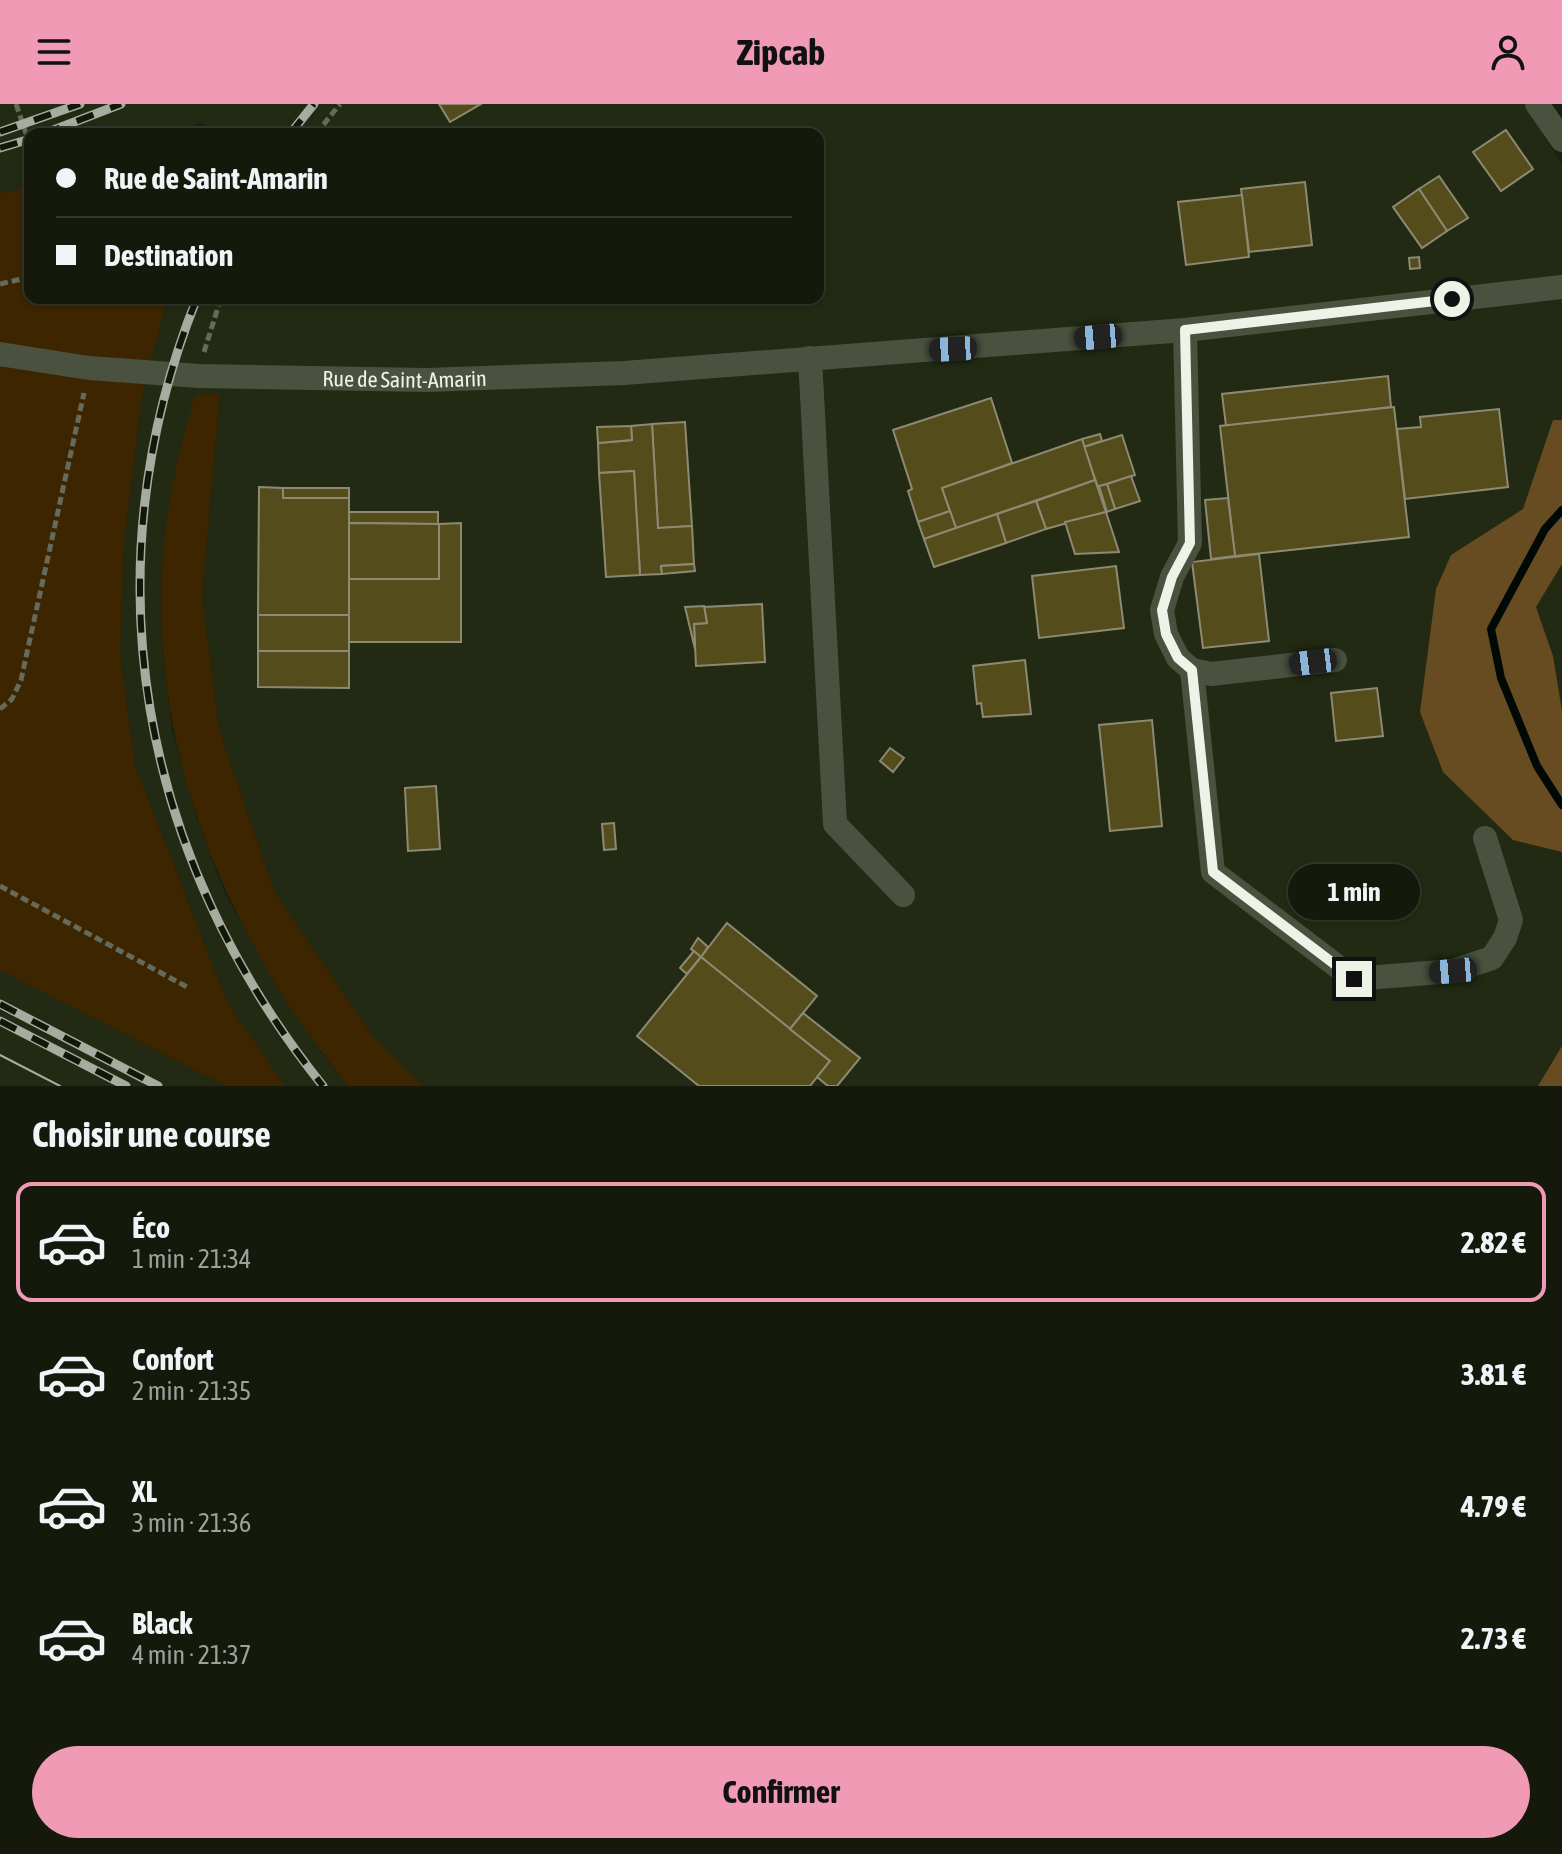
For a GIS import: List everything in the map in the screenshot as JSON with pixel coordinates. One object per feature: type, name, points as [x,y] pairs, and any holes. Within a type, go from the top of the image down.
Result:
[{"type":"street","points":[[1537,104],[1562,140]]},
{"type":"street","name":"Rue de Saint-Amarin","points":[[0,354],[89,368],[199,376],[427,380],[624,373],[1185,330],[1562,287]]},
{"type":"street","points":[[1185,330],[1190,543],[1172,577],[1162,610],[1166,634],[1178,658],[1192,670],[1211,674],[1335,660]]},
{"type":"street","points":[[810,358],[835,824],[903,895]]},
{"type":"street","points":[[1192,670],[1213,872],[1354,979],[1453,971],[1492,958],[1505,938],[1511,920],[1485,838]]},
{"type":"path","points":[[16,104],[24,128]]},
{"type":"path","points":[[321,128],[340,104]]},
{"type":"path","points":[[0,284],[24,278]]},
{"type":"path","points":[[199,376],[206,341],[219,304]]},
{"type":"path","points":[[0,709],[12,699],[21,680],[89,368]]},
{"type":"path","points":[[0,886],[189,988]]},
{"type":"shaded area","points":[[0,104],[1524,104],[1562,164],[1562,1086],[423,1086],[371,1034],[274,891],[219,729],[202,597],[220,395],[162,647],[172,731],[197,819],[225,894],[270,973],[320,1051],[348,1086],[285,1086],[227,1002],[135,765],[120,654],[124,542],[142,395],[165,304],[824,304],[824,128],[207,128],[201,123],[190,128],[24,128],[24,188],[0,193]]},
{"type":"shaded area","points":[[24,188],[24,304],[165,304],[142,395],[124,542],[120,654],[135,765],[227,1002],[285,1086],[226,1086],[0,970],[0,193]]},
{"type":"shaded area","points":[[220,394],[202,597],[219,729],[274,891],[371,1034],[423,1086],[348,1086],[305,1028],[266,967],[232,904],[204,838],[183,770],[169,700],[162,628],[163,555],[175,474],[195,395]]},
{"type":"shaded area","points":[[1553,420],[1562,420],[1562,564],[1536,607],[1553,656],[1562,711],[1562,852],[1513,840],[1443,772],[1420,712],[1436,589],[1451,555],[1523,509]]},
{"type":"shaded area","points":[[0,970],[226,1086],[0,1086]]},
{"type":"shaded area","points":[[1562,1046],[1562,1086],[1538,1086]]},
{"type":"building","points":[[439,104],[481,104],[450,122]]},
{"type":"building","points":[[1506,130],[1533,169],[1501,191],[1473,152]]},
{"type":"building","points":[[1439,176],[1468,218],[1447,231],[1419,189]]},
{"type":"building","points":[[1305,182],[1312,245],[1249,252],[1241,189]]},
{"type":"building","points":[[1419,189],[1447,231],[1422,248],[1393,207]]},
{"type":"building","points":[[1242,195],[1249,257],[1186,265],[1178,202]]},
{"type":"building","points":[[1419,257],[1420,268],[1410,269],[1409,258]]},
{"type":"building","points":[[1388,376],[1391,407],[1226,426],[1222,394]]},
{"type":"building","points":[[991,398],[1012,463],[942,488],[950,511],[918,522],[908,491],[912,489],[893,430]]},
{"type":"building","points":[[1394,407],[1409,537],[1235,556],[1220,426]]},
{"type":"building","points":[[1499,409],[1508,487],[1405,499],[1397,429],[1421,427],[1420,417]]},
{"type":"building","points":[[685,422],[692,526],[658,528],[652,424]]},
{"type":"building","points":[[652,424],[658,528],[692,526],[694,564],[661,566],[662,574],[640,575],[634,471],[599,473],[598,443],[632,440],[631,426]]},
{"type":"building","points":[[631,426],[632,440],[598,443],[597,427]]},
{"type":"building","points":[[1100,434],[1102,441],[1084,447],[1082,439]]},
{"type":"building","points":[[1122,435],[1135,475],[1098,487],[1084,447]]},
{"type":"building","points":[[1082,439],[1095,480],[956,528],[942,488]]},
{"type":"building","points":[[634,471],[640,575],[606,577],[599,473]]},
{"type":"building","points":[[1131,476],[1140,501],[1115,509],[1107,484]]},
{"type":"building","points":[[1095,480],[1106,512],[1046,529],[1036,501]]},
{"type":"building","points":[[1107,484],[1115,509],[1107,512],[1099,486]]},
{"type":"building","points":[[259,487],[283,488],[283,498],[349,498],[349,615],[258,615]]},
{"type":"building","points":[[283,488],[349,488],[349,498],[283,498]]},
{"type":"building","points":[[1228,498],[1235,556],[1211,559],[1205,500]]},
{"type":"building","points":[[1036,501],[1046,529],[1006,543],[997,514]]},
{"type":"building","points":[[950,511],[956,528],[924,539],[918,522]]},
{"type":"building","points":[[349,512],[438,512],[438,524],[349,523]]},
{"type":"building","points":[[1106,512],[1119,552],[1075,554],[1065,522]]},
{"type":"building","points":[[997,514],[1006,543],[934,567],[924,539]]},
{"type":"building","points":[[349,523],[439,524],[439,579],[349,579]]},
{"type":"building","points":[[461,523],[461,642],[349,642],[349,579],[439,579],[439,524]]},
{"type":"building","points":[[1259,554],[1269,641],[1203,648],[1192,562]]},
{"type":"building","points":[[694,564],[695,571],[662,574],[661,566]]},
{"type":"building","points":[[1116,566],[1124,628],[1039,638],[1032,576]]},
{"type":"building","points":[[762,604],[765,662],[696,666],[694,624],[707,623],[704,607]]},
{"type":"building","points":[[704,606],[707,623],[694,624],[695,649],[685,607]]},
{"type":"building","points":[[258,615],[349,615],[349,651],[258,651]]},
{"type":"building","points":[[258,651],[349,651],[349,688],[258,687]]},
{"type":"building","points":[[1025,660],[1031,714],[983,717],[981,703],[977,704],[973,666]]},
{"type":"building","points":[[1377,688],[1383,736],[1336,741],[1331,693]]},
{"type":"building","points":[[1152,720],[1162,826],[1110,831],[1099,725]]},
{"type":"building","points":[[890,748],[904,758],[893,772],[880,761]]},
{"type":"building","points":[[436,786],[440,849],[408,851],[405,788]]},
{"type":"building","points":[[614,823],[616,849],[604,850],[602,824]]},
{"type":"building","points":[[727,923],[817,996],[790,1029],[701,957]]},
{"type":"building","points":[[698,938],[708,947],[701,957],[691,949]]},
{"type":"building","points":[[694,951],[701,957],[687,974],[680,968]]},
{"type":"building","points":[[701,957],[830,1061],[810,1086],[699,1086],[637,1036]]},
{"type":"building","points":[[803,1013],[860,1058],[837,1086],[828,1086],[817,1077],[830,1061],[790,1029]]},
{"type":"waterway","points":[[1562,510],[1545,529],[1491,629],[1501,678],[1537,766],[1562,805]]},
{"type":"tram line","points":[[0,1055],[60,1086]]},
{"type":"railway","points":[[0,132],[80,104]]},
{"type":"railway","points":[[59,128],[121,104]]},
{"type":"railway","points":[[295,128],[314,104]]},
{"type":"railway","points":[[0,148],[24,141]]},
{"type":"railway","points":[[195,304],[163,401],[145,505],[140,608],[150,709],[174,809],[211,905],[261,998],[323,1086]]},
{"type":"railway","points":[[0,1004],[158,1086]]},
{"type":"railway","points":[[0,1021],[126,1086]]},
{"type":"route","points":[[1354,979],[1213,872],[1192,670],[1178,658],[1166,634],[1162,610],[1172,577],[1190,543],[1185,330],[1452,299]]}]
